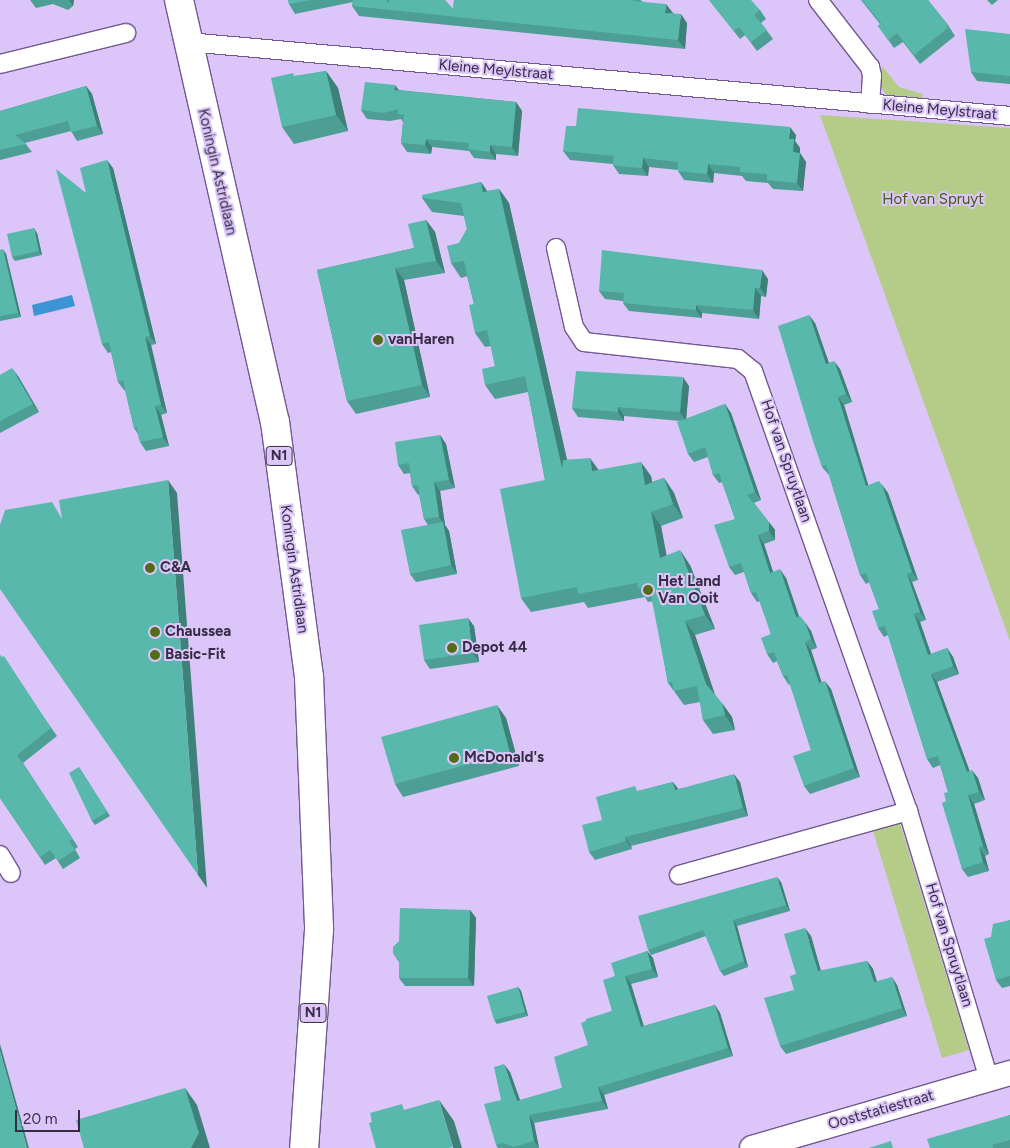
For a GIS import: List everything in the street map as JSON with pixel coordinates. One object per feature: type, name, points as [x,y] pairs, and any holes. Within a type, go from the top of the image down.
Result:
[{"type":"main road","name":"Koningin Astridlaan","points":[[179,0],[275,422],[309,677],[319,930],[304,1148]]},
{"type":"street","points":[[818,0],[870,67],[872,76],[870,104]]},
{"type":"street","points":[[0,64],[126,34]]},
{"type":"street","name":"Kleine Meylstraat","points":[[188,42],[1010,116]]},
{"type":"street","name":"Hof van Spruytlaan","points":[[556,248],[574,327],[584,342],[738,359],[753,371],[1000,1076]]},
{"type":"street","points":[[679,875],[908,811]]},
{"type":"street","points":[[0,855],[12,873]]},
{"type":"street","name":"Ooststatiestraat","points":[[752,1148],[1000,1076]]},
{"type":"green space","points":[[883,67],[899,87],[923,94],[922,102],[896,100],[885,94],[881,86],[880,69]]},
{"type":"green space","name":"Hof van Spruyt","points":[[820,115],[1010,128],[1010,641]]},
{"type":"green space","points":[[900,823],[969,1050],[942,1058],[873,831]]},
{"type":"water","points":[[72,295],[75,306],[34,316],[32,305]]},
{"type":"building","points":[[288,0],[312,0],[289,4]]},
{"type":"building","points":[[353,0],[387,0],[387,3],[390,0],[445,0],[453,9],[454,0],[633,0],[666,4],[665,13],[681,14],[678,40],[352,6]]},
{"type":"building","points":[[709,0],[751,0],[760,10],[754,15],[767,30],[751,42],[739,27],[734,31]]},
{"type":"building","points":[[862,0],[928,0],[948,25],[945,27],[949,27],[914,55],[897,33],[888,40],[878,26],[881,23]]},
{"type":"building","points":[[965,29],[1010,34],[1010,76],[971,72]]},
{"type":"building","points":[[326,71],[336,115],[282,127],[271,78],[293,73],[294,76]]},
{"type":"building","points":[[365,82],[395,85],[394,90],[516,102],[512,147],[490,145],[490,152],[468,149],[469,143],[426,139],[425,145],[401,143],[404,115],[398,114],[398,109],[384,113],[361,110]]},
{"type":"building","points":[[86,86],[97,126],[71,132],[68,121],[15,135],[26,144],[0,150],[0,111]]},
{"type":"building","points":[[578,108],[790,127],[789,139],[794,139],[793,152],[800,153],[797,183],[767,180],[767,174],[740,172],[740,167],[708,164],[707,174],[678,171],[678,162],[643,158],[642,168],[628,167],[613,165],[614,156],[563,151],[566,126],[576,126]]},
{"type":"building","points":[[107,160],[150,336],[145,337],[161,405],[155,406],[163,437],[140,442],[137,427],[134,428],[123,380],[118,382],[109,342],[102,344],[56,169],[86,193],[80,168]]},
{"type":"building","points":[[481,182],[483,192],[499,189],[562,468],[563,460],[590,458],[592,471],[641,462],[645,485],[664,478],[673,504],[651,512],[660,558],[680,550],[705,615],[685,621],[706,684],[722,703],[725,715],[703,720],[697,686],[674,691],[672,682],[668,683],[649,585],[638,588],[637,583],[578,594],[577,587],[521,598],[500,489],[545,480],[525,376],[485,385],[482,369],[495,366],[487,330],[475,333],[469,305],[474,304],[464,261],[451,263],[447,246],[459,243],[467,229],[461,203],[422,198],[422,195]]},
{"type":"building","name":"vanHaren","points":[[426,220],[436,261],[395,268],[422,385],[347,401],[317,270],[414,248],[408,224]]},
{"type":"building","points":[[34,228],[39,251],[12,257],[7,234]]},
{"type":"building","points":[[3,249],[18,313],[0,316],[0,250]]},
{"type":"building","points":[[602,250],[762,270],[760,288],[755,288],[753,310],[696,305],[696,310],[623,303],[624,293],[599,291]]},
{"type":"building","points":[[809,315],[826,364],[834,361],[846,394],[838,397],[866,486],[879,481],[882,485],[912,572],[907,574],[920,612],[914,614],[928,655],[947,648],[953,666],[931,674],[967,772],[972,770],[979,792],[968,795],[983,846],[979,847],[983,862],[962,869],[942,803],[946,801],[944,793],[948,792],[938,756],[927,759],[885,626],[878,628],[872,611],[879,609],[866,573],[860,575],[826,465],[822,467],[813,441],[778,326]]},
{"type":"building","points":[[12,368],[33,404],[0,421],[0,375]]},
{"type":"building","points":[[576,371],[683,377],[680,412],[618,407],[618,412],[572,408]]},
{"type":"building","points":[[725,404],[755,492],[747,495],[769,522],[769,531],[758,535],[770,573],[780,569],[796,617],[800,616],[805,622],[811,639],[805,642],[819,683],[825,681],[854,768],[804,786],[793,756],[811,750],[787,675],[783,676],[774,652],[767,654],[761,638],[771,634],[756,592],[751,593],[741,563],[729,567],[714,525],[735,519],[719,473],[713,475],[705,447],[688,454],[677,422]]},
{"type":"building","points":[[440,435],[449,480],[434,482],[439,517],[424,519],[418,485],[412,486],[409,463],[398,465],[395,442]]},
{"type":"building","points":[[168,480],[198,875],[0,589],[0,525],[5,510],[52,502],[62,519],[59,500]]},
{"type":"building","points":[[443,522],[451,565],[410,574],[401,530]]},
{"type":"building","name":"Depot 44","points":[[468,618],[473,653],[424,660],[419,625]]},
{"type":"building","points":[[0,655],[4,656],[51,728],[17,755],[73,839],[69,841],[75,850],[58,861],[50,850],[40,857],[0,798]]},
{"type":"building","name":"McDonald's","points":[[497,705],[510,753],[395,784],[381,737]]},
{"type":"building","points":[[79,767],[107,812],[92,821],[69,773]]},
{"type":"building","points":[[734,774],[743,808],[625,837],[626,841],[589,852],[582,825],[602,820],[596,797],[635,786],[637,791],[673,782],[675,790]]},
{"type":"building","points":[[777,877],[786,905],[733,920],[744,961],[720,971],[703,930],[648,950],[638,916]]},
{"type":"building","points":[[400,908],[470,910],[468,978],[399,978],[399,960],[393,953],[393,947],[399,941]]},
{"type":"building","points":[[1010,920],[1010,976],[996,980],[984,939],[991,937],[993,924]]},
{"type":"building","points":[[805,928],[818,971],[867,961],[874,982],[892,977],[902,1008],[780,1046],[764,998],[794,990],[790,976],[796,974],[784,934]]},
{"type":"building","points":[[647,951],[652,969],[625,976],[641,1027],[715,1005],[728,1048],[598,1087],[602,1101],[529,1115],[534,1141],[514,1147],[503,1143],[496,1145],[484,1104],[501,1100],[494,1067],[504,1064],[517,1101],[562,1088],[554,1057],[588,1045],[581,1023],[586,1021],[586,1019],[612,1011],[603,980],[615,976],[611,963]]},
{"type":"building","points":[[518,987],[525,1012],[494,1020],[487,996]]},
{"type":"building","points":[[0,1051],[27,1148],[0,1148]]},
{"type":"building","points":[[185,1088],[199,1133],[191,1148],[84,1148],[76,1120]]},
{"type":"building","points":[[439,1100],[453,1147],[376,1148],[369,1123],[372,1122],[370,1113],[402,1104],[404,1110]]},
{"type":"building","points":[[1010,1115],[1010,1140],[992,1145],[993,1148],[930,1148],[927,1139]]},
{"type":"building","points":[[891,1141],[893,1148],[869,1148]]},
{"type":"place","name":"vanHaren","points":[[378,340]]},
{"type":"place","name":"C&A","points":[[150,568]]},
{"type":"place","name":"Het Land Van Ooit","points":[[648,590]]},
{"type":"place","name":"Chaussea","points":[[155,632]]},
{"type":"place","name":"Depot 44","points":[[452,648]]},
{"type":"place","name":"Basic-Fit","points":[[155,655]]},
{"type":"place","name":"McDonald's","points":[[454,758]]}]
